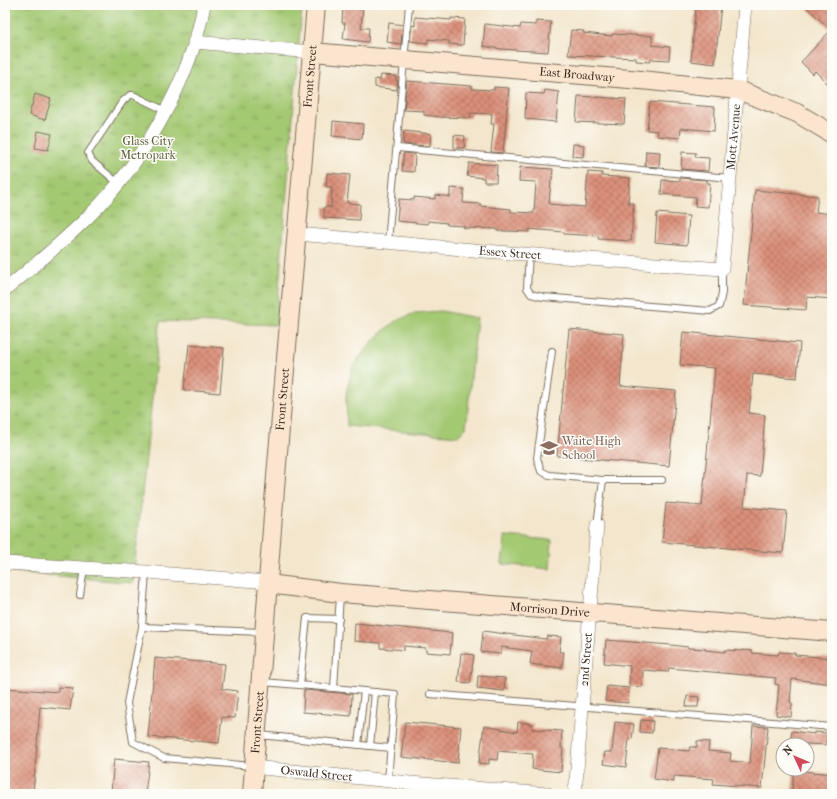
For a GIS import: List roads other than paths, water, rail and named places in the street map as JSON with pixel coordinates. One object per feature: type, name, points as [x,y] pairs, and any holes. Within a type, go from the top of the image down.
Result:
[{"type":"street","points":[[5,290],[60,244],[90,215],[118,183],[144,148],[166,111],[181,81],[204,5]]},
{"type":"street","name":"Front Street","points":[[252,794],[276,476],[298,234],[316,5]]},
{"type":"street","name":"Mott Avenue","points":[[722,269],[745,5]]},
{"type":"street","points":[[194,42],[312,52]]},
{"type":"street","name":"East Broadway","points":[[312,52],[641,80],[738,90],[798,113],[832,134]]},
{"type":"street","name":"Essex Street","points":[[298,234],[722,269]]},
{"type":"street","name":"2nd Street","points":[[575,794],[597,525]]},
{"type":"street","points":[[5,563],[146,572],[268,583]]},
{"type":"street","name":"Morrison Drive","points":[[268,583],[341,592],[832,632]]},
{"type":"street","name":"Oswald Street","points":[[253,767],[388,780],[409,788],[548,794]]},
{"type":"lane","points":[[388,242],[409,5]]},
{"type":"lane","points":[[118,183],[92,161],[88,153],[123,101],[130,95],[133,95],[166,111]]},
{"type":"lane","points":[[397,148],[730,178]]},
{"type":"lane","points":[[529,254],[528,288],[532,294],[543,297],[710,311],[719,306],[722,293],[722,269]]},
{"type":"lane","points":[[552,350],[538,458],[541,471],[549,475],[603,480],[662,480]]},
{"type":"lane","points":[[597,525],[603,480]]},
{"type":"lane","points":[[80,595],[84,568]]},
{"type":"lane","points":[[146,572],[142,627],[127,703],[133,742],[164,758],[253,767]]},
{"type":"lane","points":[[334,688],[341,592]]},
{"type":"lane","points":[[300,685],[307,618],[339,619]]},
{"type":"lane","points":[[142,627],[265,632]]},
{"type":"lane","points":[[261,682],[395,694],[388,780]]},
{"type":"lane","points":[[358,745],[364,691]]},
{"type":"lane","points":[[370,746],[375,692]]},
{"type":"lane","points":[[430,694],[832,728]]},
{"type":"lane","points":[[256,735],[391,748]]},
{"type":"place","name":"Waite High School","points":[[549,448]]},
{"type":"park label","name":"Glass City Metropark","points":[[148,148]]}]
